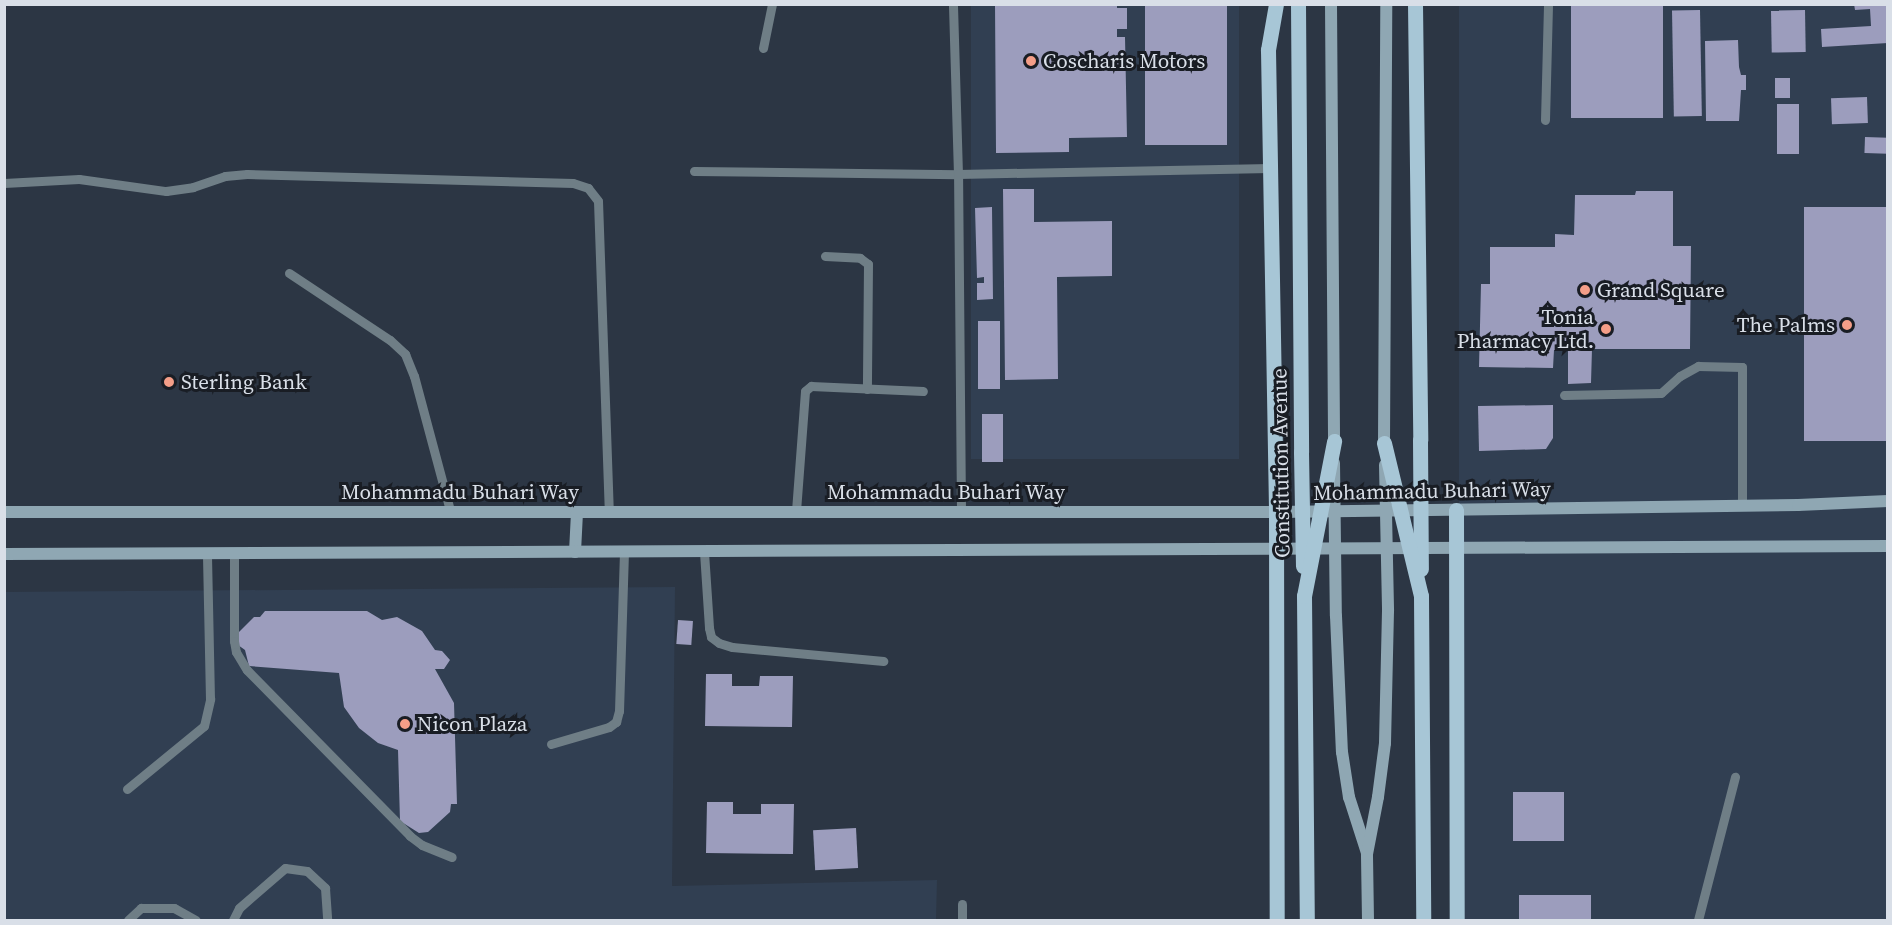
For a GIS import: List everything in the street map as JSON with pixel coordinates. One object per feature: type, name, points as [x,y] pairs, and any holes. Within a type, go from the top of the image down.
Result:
[{"type":"main road","points":[[1276,4],[1268,50],[1276,512],[1277,921]]},
{"type":"main road","name":"Constitution Avenue","points":[[1298,4],[1307,921]]},
{"type":"main road","points":[[1331,4],[1336,616],[1342,752],[1349,797],[1368,854]]},
{"type":"main road","points":[[1368,921],[1368,854],[1385,743],[1388,611],[1384,443],[1386,4]]},
{"type":"main road","points":[[1415,4],[1423,921]]},
{"type":"main road","points":[[1304,596],[1334,441]]},
{"type":"main road","points":[[1384,443],[1421,596]]},
{"type":"main road","name":"Mohammadu Buhari Way","points":[[4,512],[450,510],[1276,512],[1742,506],[1887,501]]},
{"type":"main road","points":[[1456,510],[1454,548],[1457,921]]},
{"type":"main road","points":[[575,552],[577,512]]},
{"type":"main road","points":[[4,554],[1275,551],[1887,546]]},
{"type":"lane","points":[[763,48],[772,4]]},
{"type":"lane","points":[[953,4],[958,174],[961,512]]},
{"type":"lane","points":[[1545,120],[1548,4]]},
{"type":"lane","points":[[694,171],[958,174],[1270,168]]},
{"type":"lane","points":[[4,183],[79,179],[166,191],[193,187],[225,176],[247,174],[573,183],[588,188],[598,201],[609,512]]},
{"type":"lane","points":[[825,256],[860,258],[868,264],[867,389]]},
{"type":"lane","points":[[290,273],[390,340],[405,354],[414,376],[450,510]]},
{"type":"lane","points":[[1564,395],[1661,393],[1688,370],[1698,366],[1742,367],[1742,506]]},
{"type":"lane","points":[[796,511],[805,391],[811,386],[923,391]]},
{"type":"lane","points":[[551,744],[609,727],[616,722],[619,711],[624,552]]},
{"type":"lane","points":[[704,552],[709,628],[711,637],[718,643],[754,650],[883,661]]},
{"type":"lane","points":[[127,789],[204,726],[210,699],[207,553]]},
{"type":"lane","points":[[234,553],[234,641],[236,652],[247,670],[411,836],[429,849],[452,857]]},
{"type":"lane","points":[[1698,921],[1735,777]]},
{"type":"lane","points":[[233,921],[240,908],[285,868],[307,871],[325,888],[327,921]]},
{"type":"lane","points":[[962,904],[962,921]]},
{"type":"lane","points":[[128,921],[141,908],[174,908],[196,921]]},
{"type":"shaded area","points":[[971,5],[1239,5],[1239,459],[971,459]]},
{"type":"shaded area","points":[[1459,5],[1887,5],[1887,920],[1459,920]]},
{"type":"shaded area","points":[[675,587],[672,886],[937,880],[936,920],[5,920],[4,592]]},
{"type":"building","points":[[995,4],[1117,4],[1117,8],[1127,8],[1127,29],[1117,29],[1117,37],[1125,37],[1127,137],[1069,138],[1069,152],[996,153]]},
{"type":"building","points":[[1145,4],[1227,4],[1227,145],[1145,145]]},
{"type":"building","points":[[1571,4],[1663,4],[1663,118],[1571,118]]},
{"type":"building","points":[[1854,4],[1888,4],[1888,43],[1822,47],[1821,29],[1871,26],[1870,9],[1855,10]]},
{"type":"building","points":[[1672,10],[1700,10],[1702,116],[1674,116]]},
{"type":"building","points":[[1805,10],[1806,52],[1772,53],[1771,11]]},
{"type":"building","points":[[1738,40],[1739,67],[1741,75],[1746,75],[1746,90],[1741,90],[1739,121],[1706,121],[1705,41]]},
{"type":"building","points":[[1775,78],[1790,78],[1790,98],[1775,98]]},
{"type":"building","points":[[1867,97],[1868,123],[1832,124],[1831,98]]},
{"type":"building","points":[[1777,104],[1799,104],[1799,154],[1777,154]]},
{"type":"building","points":[[1865,137],[1888,138],[1887,154],[1864,153]]},
{"type":"building","points":[[1003,189],[1034,189],[1034,222],[1112,221],[1112,276],[1057,277],[1058,379],[1005,380]]},
{"type":"building","name":"Grand Square","points":[[1636,191],[1673,191],[1673,246],[1691,246],[1690,349],[1592,349],[1591,383],[1568,384],[1568,350],[1554,350],[1553,368],[1479,367],[1481,284],[1490,284],[1490,247],[1555,247],[1555,234],[1574,235],[1575,195],[1635,195]]},
{"type":"building","points":[[992,207],[993,299],[977,300],[977,283],[984,283],[984,277],[977,278],[975,208]]},
{"type":"building","name":"The Palms","points":[[1804,207],[1888,207],[1888,441],[1804,441]]},
{"type":"building","points":[[978,321],[1000,321],[1000,389],[978,389]]},
{"type":"building","points":[[1553,405],[1553,438],[1546,449],[1479,451],[1478,406]]},
{"type":"building","points":[[982,414],[1003,414],[1003,462],[982,462]]},
{"type":"building","name":"Nicon Plaza","points":[[265,611],[367,611],[382,620],[397,617],[422,631],[435,650],[442,651],[450,660],[444,669],[435,669],[454,703],[457,804],[451,804],[450,812],[428,832],[419,833],[400,821],[398,750],[378,743],[359,728],[344,707],[339,673],[249,666],[245,650],[238,645],[238,633],[254,617],[260,617]]},
{"type":"building","points":[[678,620],[693,621],[691,645],[676,644]]},
{"type":"building","points":[[706,674],[732,674],[732,686],[759,686],[760,676],[793,676],[792,727],[705,726]]},
{"type":"building","points":[[1513,792],[1564,792],[1564,841],[1513,841]]},
{"type":"building","points":[[707,802],[733,802],[733,814],[761,814],[761,804],[794,804],[793,854],[706,853]]},
{"type":"building","points":[[856,828],[858,868],[815,870],[813,830]]},
{"type":"building","points":[[1519,895],[1591,895],[1591,920],[1519,920]]},
{"type":"place","name":"Coscharis Motors","points":[[1031,61]]},
{"type":"place","name":"Grand Square","points":[[1585,290]]},
{"type":"place","name":"The Palms","points":[[1847,325]]},
{"type":"place","name":"Tonia Pharmacy Ltd.","points":[[1606,329]]},
{"type":"place","name":"Sterling Bank","points":[[169,382]]},
{"type":"place","name":"Nicon Plaza","points":[[405,724]]}]
